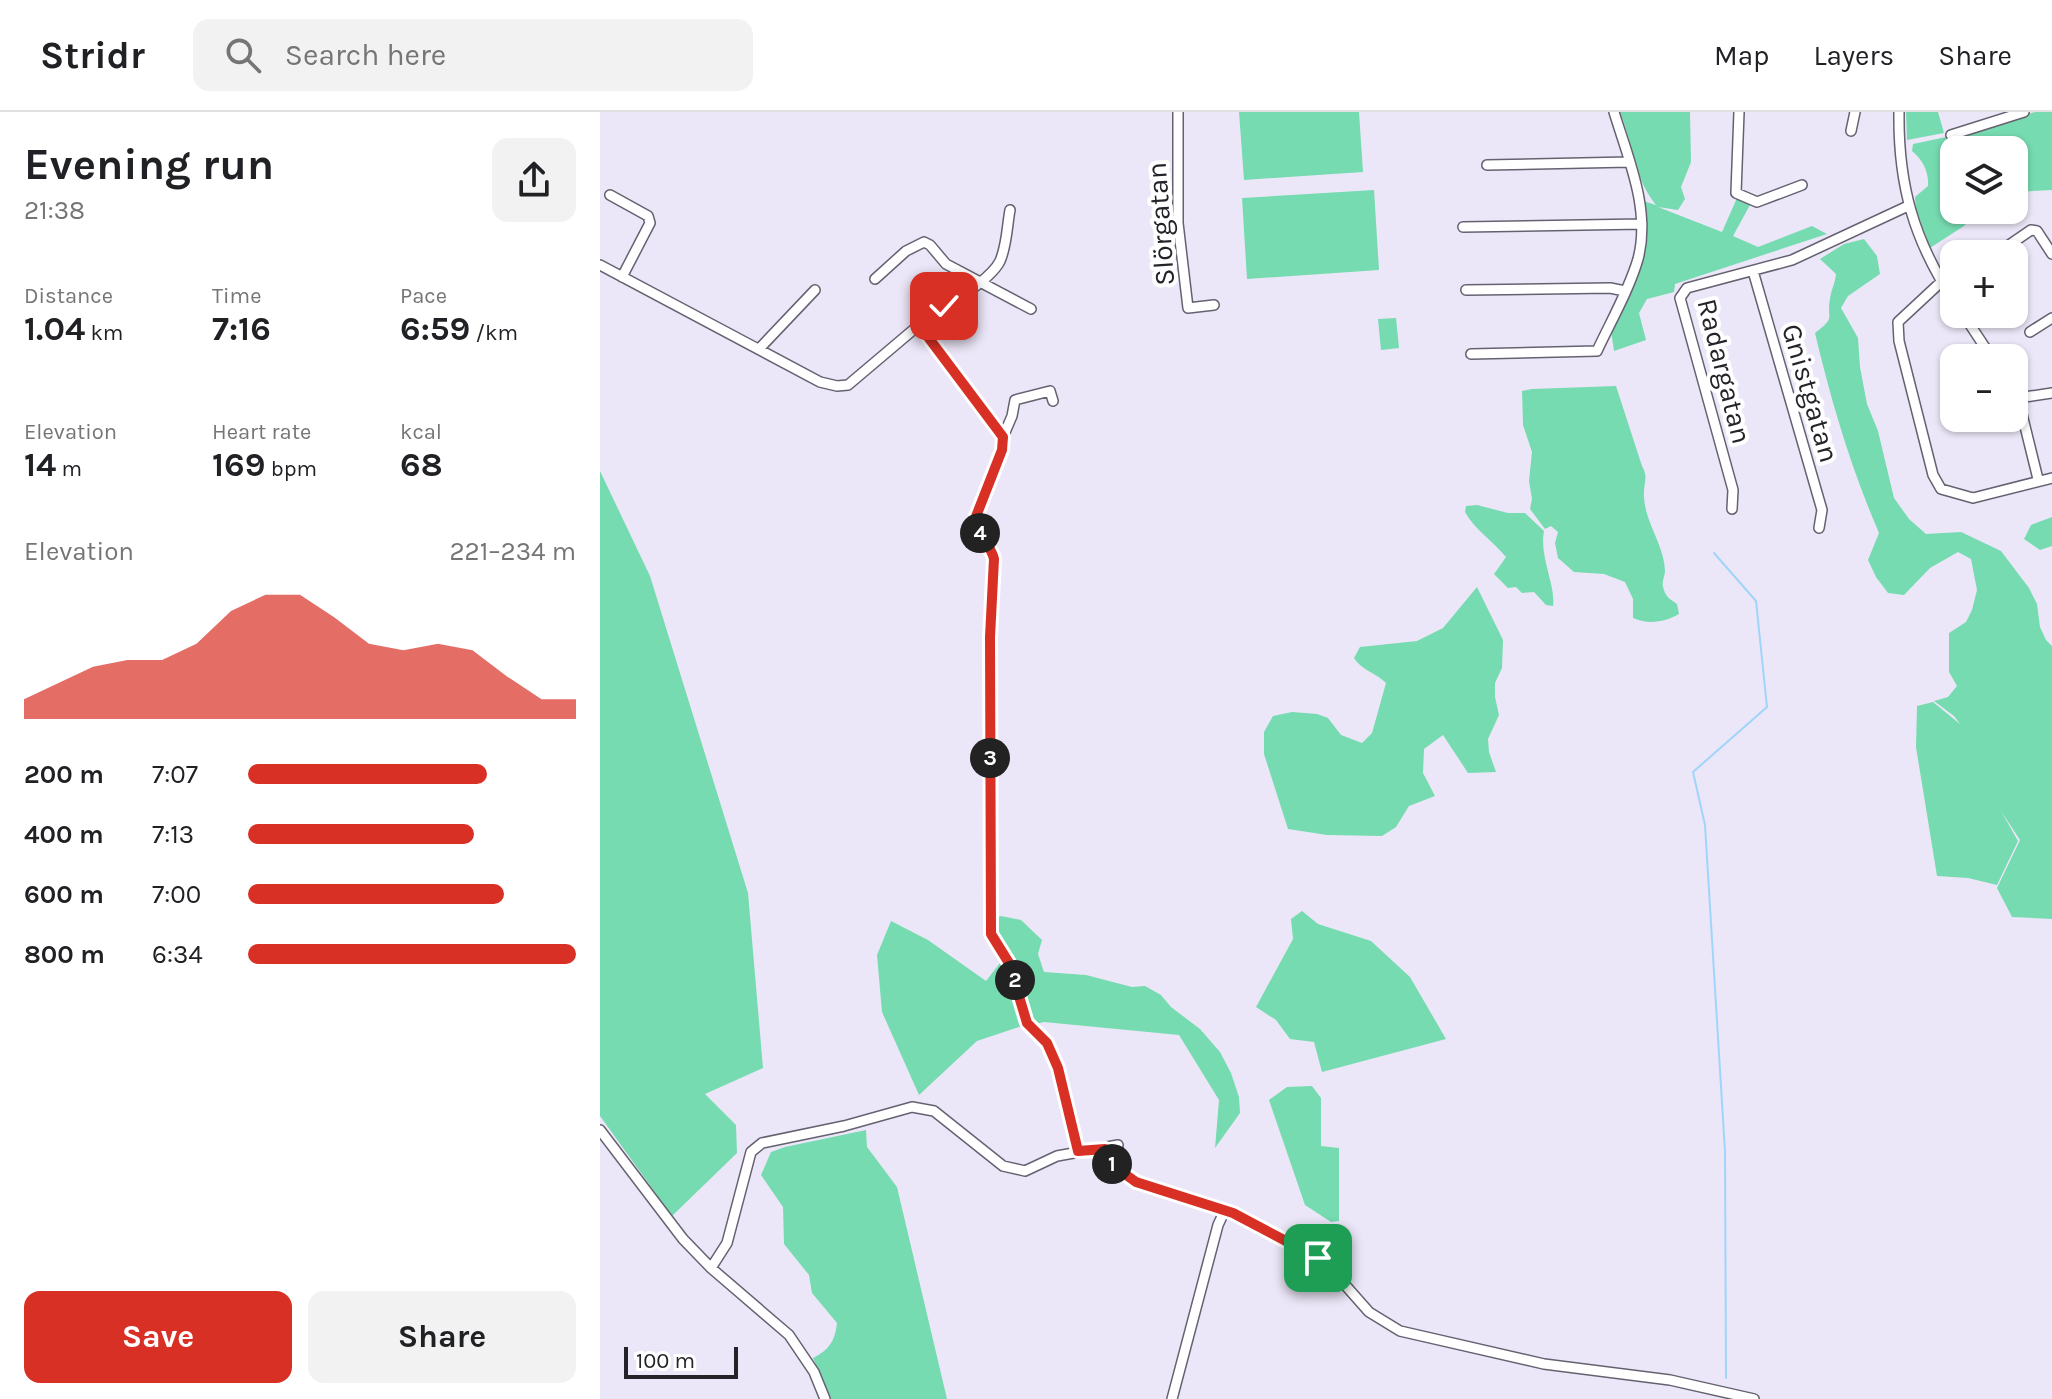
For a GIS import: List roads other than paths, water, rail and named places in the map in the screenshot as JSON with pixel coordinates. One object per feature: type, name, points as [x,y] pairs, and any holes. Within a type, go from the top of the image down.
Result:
[{"type":"street","name":"Slörgatan","points":[[1178,112],[1178,223],[1188,308],[1214,305]]},
{"type":"street","points":[[1471,354],[1597,351],[1638,258],[1642,224],[1639,199],[1614,112]]},
{"type":"street","points":[[1739,112],[1736,193],[1757,202],[1802,185]]},
{"type":"street","points":[[1851,131],[1855,112]]},
{"type":"street","points":[[1899,112],[1900,151],[1908,206],[1940,280]]},
{"type":"street","points":[[1951,135],[2024,112]]},
{"type":"street","points":[[1487,165],[1629,162]]},
{"type":"street","points":[[610,195],[648,216],[650,223],[622,277]]},
{"type":"street","name":"Radargatan","points":[[1732,509],[1733,490],[1680,298],[1687,288],[1792,260],[1908,206]]},
{"type":"street","points":[[600,265],[820,382],[848,385],[919,325],[991,275],[1000,261],[1010,210]]},
{"type":"street","points":[[1463,227],[1642,224]]},
{"type":"street","points":[[2016,240],[2031,230],[2037,231],[2052,254]]},
{"type":"street","points":[[875,279],[906,251],[924,242],[946,264],[1031,309]]},
{"type":"street","name":"Gnistgatan","points":[[1753,271],[1822,510],[1819,528]]},
{"type":"street","points":[[1940,283],[1898,322],[1899,341],[1933,475],[1941,489],[1973,498],[2038,479],[2052,478]]},
{"type":"street","points":[[1466,290],[1610,288],[1625,291]]},
{"type":"street","points":[[759,349],[815,290]]},
{"type":"street","points":[[2030,332],[2052,318]]},
{"type":"street","points":[[919,325],[1003,437]]},
{"type":"street","points":[[1053,401],[1050,391],[1015,400],[1002,450],[975,519],[975,527],[992,549],[994,559],[990,637],[990,930],[1009,963],[1027,1023],[1047,1043],[1058,1068],[1078,1151]]},
{"type":"street","points":[[2028,394],[2052,393]]},
{"type":"street","points":[[2026,432],[2038,479]]},
{"type":"street","points":[[711,1268],[731,1232],[751,1152],[762,1143],[844,1126],[912,1107],[934,1111],[1003,1166],[1025,1171],[1057,1156],[1118,1145]]},
{"type":"street","points":[[600,1130],[683,1239],[711,1268],[789,1335],[814,1372],[825,1399]]},
{"type":"street","points":[[1105,1149],[1115,1167],[1136,1182],[1225,1210],[1318,1258],[1369,1312],[1400,1331],[1544,1364],[1681,1382],[1754,1399]]},
{"type":"street","points":[[1172,1399],[1218,1225],[1225,1210]]},
{"type":"waterway","points":[[1714,553],[1756,601],[1767,707],[1693,772],[1705,825],[1725,1152],[1726,1378]]}]
